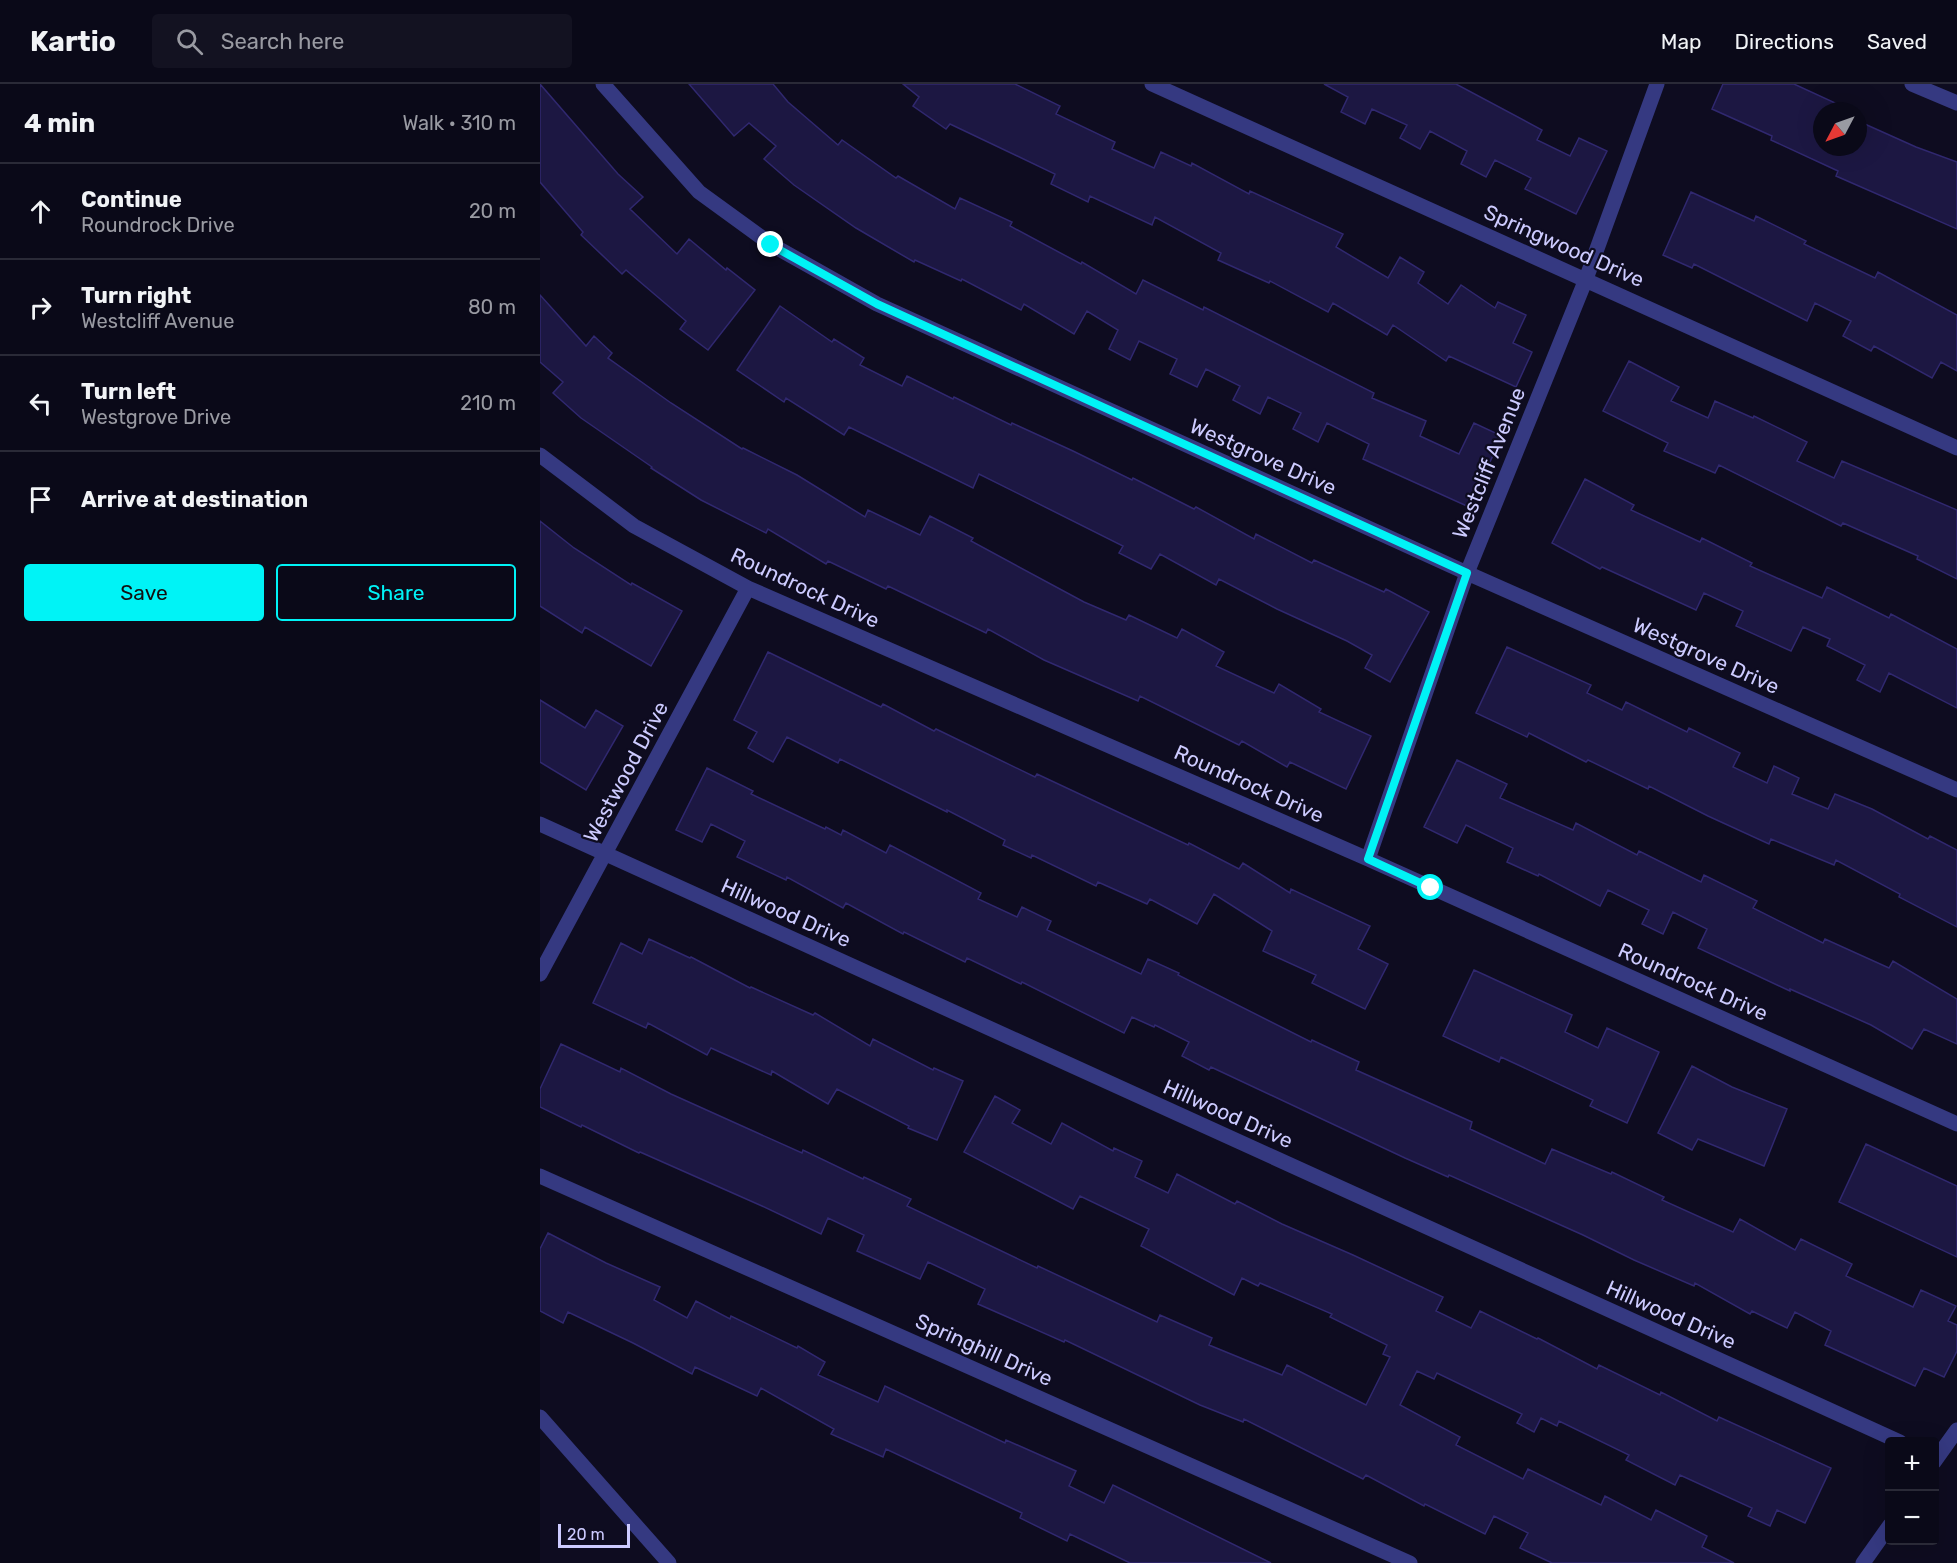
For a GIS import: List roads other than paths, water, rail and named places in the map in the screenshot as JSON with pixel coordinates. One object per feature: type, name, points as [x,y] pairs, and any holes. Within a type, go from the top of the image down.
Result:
[{"type":"street","name":"Westgrove Drive","points":[[603,84],[699,192],[771,245],[877,304],[1467,573],[1957,790]]},
{"type":"street","name":"Springwood Drive","points":[[1152,84],[1957,448]]},
{"type":"street","name":"Westcliff Avenue","points":[[1368,859],[1467,573],[1586,279],[1657,84]]},
{"type":"street","points":[[1912,84],[1957,103]]},
{"type":"street","name":"Roundrock Drive","points":[[540,455],[634,525],[748,588],[1368,859],[1957,1124]]},
{"type":"street","name":"Westwood Drive","points":[[540,974],[748,588]]},
{"type":"street","name":"Hillwood Drive","points":[[540,824],[1889,1437]]},
{"type":"street","name":"Springhill Drive","points":[[540,1176],[1410,1563]]},
{"type":"street","points":[[540,1417],[669,1563]]},
{"type":"street","points":[[1939,1455],[1957,1430]]},
{"type":"street","points":[[1863,1563],[1885,1532]]}]
